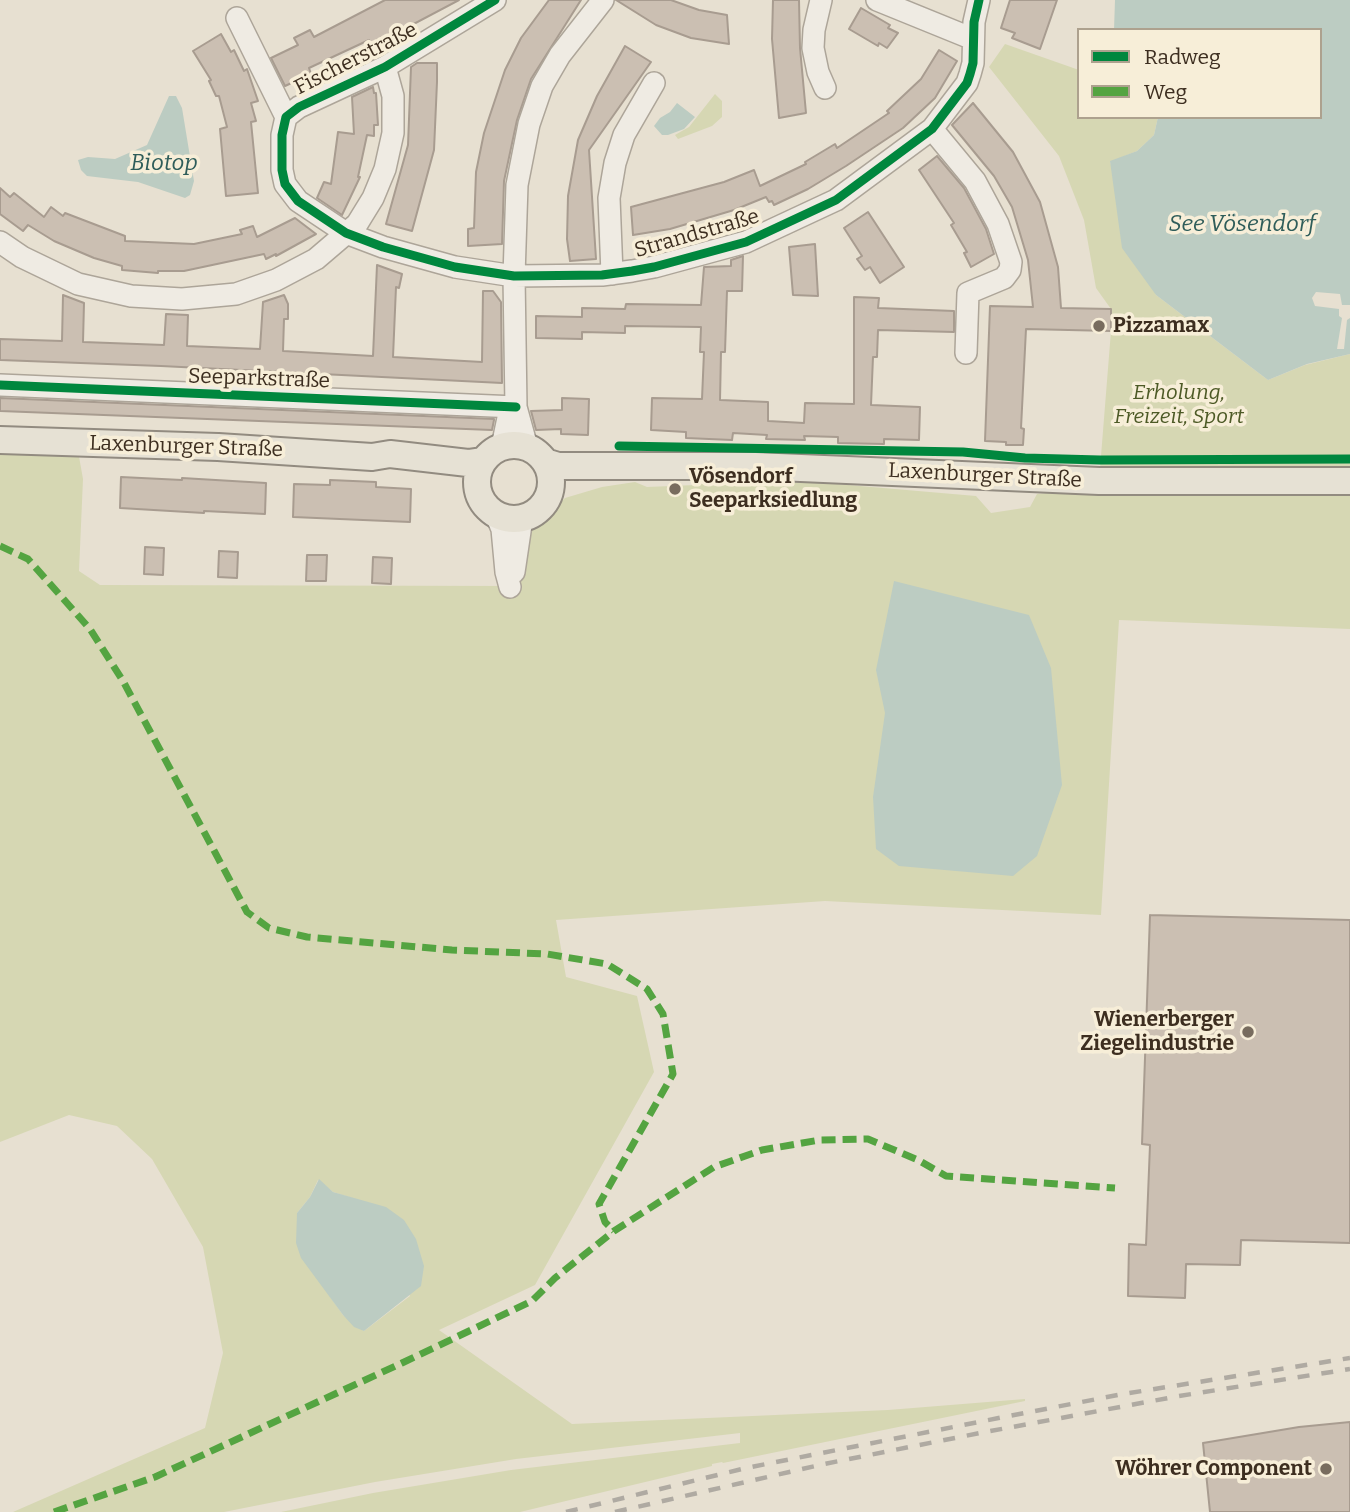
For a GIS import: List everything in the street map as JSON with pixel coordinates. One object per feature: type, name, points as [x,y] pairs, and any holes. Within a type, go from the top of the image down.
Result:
[{"type":"main road","name":"Laxenburger Straße","points":[[0,440],[218,447],[372,457],[390,454],[468,463],[514,454],[558,466],[755,466],[1099,481],[1350,481]]},
{"type":"main road","points":[[514,454],[550,474],[549,495],[534,513],[522,518],[508,519],[489,510],[478,492],[476,479],[514,454]]},
{"type":"main road","name":"Laxenburger Straße","points":[[372,457],[468,482],[478,492]]},
{"type":"main road","name":"Laxenburger Straße","points":[[549,495],[561,484],[620,466]]},
{"type":"street","name":"Fischerstraße","points":[[286,117],[299,107],[385,68],[495,0]]},
{"type":"street","points":[[514,454],[517,185],[528,124],[542,86],[560,55],[603,0]]},
{"type":"street","points":[[821,0],[813,48],[818,72],[825,88]]},
{"type":"street","points":[[877,0],[972,39]]},
{"type":"street","name":"Strandstraße","points":[[346,233],[383,247],[455,267],[514,276],[612,274],[653,267],[746,242],[812,213],[861,184],[932,130],[967,82],[973,63],[972,39],[979,0]]},
{"type":"street","name":"Fischerstraße","points":[[237,18],[286,117],[282,135],[282,170],[285,184],[298,201],[346,233]]},
{"type":"street","points":[[0,242],[22,257],[78,284],[131,296],[183,299],[236,294],[276,280],[316,260],[357,224],[373,198],[385,169],[393,133],[393,96],[385,68]]},
{"type":"street","name":"Strandstraße","points":[[612,274],[610,198],[615,163],[624,135],[654,83]]},
{"type":"street","points":[[932,130],[975,181],[998,224],[1011,262],[1010,270],[1004,278],[968,293],[967,353]]},
{"type":"street","name":"Seeparkstraße","points":[[0,385],[516,407]]},
{"type":"street","points":[[496,514],[502,529],[510,587],[522,518]]},
{"type":"green space","name":"Erholung, Freizeit, Sport","points":[[1005,44],[1077,69],[1077,119],[1158,119],[1154,135],[1137,151],[1110,162],[1156,295],[1268,380],[1305,365],[1350,354],[1350,473],[1099,481],[1111,309],[1096,288],[1084,220],[1059,156],[989,67]]},
{"type":"green space","points":[[715,94],[722,101],[722,117],[712,126],[678,139],[675,135],[689,127]]},
{"type":"green space","points":[[0,449],[78,451],[83,479],[79,571],[100,585],[515,586],[531,531],[565,498],[602,487],[635,482],[647,487],[695,485],[744,476],[976,496],[991,513],[1030,507],[1037,494],[1047,493],[1123,489],[1350,493],[1350,629],[1119,620],[1101,915],[825,901],[556,920],[566,977],[637,996],[654,1072],[535,1285],[439,1330],[572,1424],[1025,1401],[712,1464],[520,1512],[281,1512],[373,1493],[511,1470],[740,1443],[740,1433],[516,1459],[375,1482],[224,1512],[13,1512],[205,1428],[223,1353],[203,1247],[152,1159],[117,1126],[69,1115],[0,1142]],"holes":[[[318,1180],[333,1192],[352,1198],[410,1296],[364,1331],[343,1315],[331,1298],[297,1213],[310,1197]]]},
{"type":"water","name":"See Vösendorf","points":[[1115,0],[1350,0],[1350,354],[1307,364],[1268,380],[1156,295],[1122,248],[1110,161],[1137,151],[1154,135],[1158,119],[1322,119],[1322,28],[1114,28]]},
{"type":"water","name":"Biotop","points":[[169,96],[176,96],[182,108],[194,181],[190,195],[185,198],[138,182],[87,176],[81,170],[78,160],[88,157],[115,159],[147,145]]},
{"type":"water","points":[[677,103],[695,117],[684,129],[662,135],[654,126]]},
{"type":"water","points":[[894,581],[1029,615],[1051,668],[1062,785],[1037,856],[1013,876],[899,866],[876,849],[873,797],[885,713],[876,670]]},
{"type":"water","points":[[319,1179],[333,1192],[386,1207],[404,1220],[416,1239],[424,1266],[421,1286],[364,1331],[354,1327],[343,1315],[301,1258],[296,1243],[297,1213],[310,1197]]},
{"type":"pier","points":[[1316,292],[1340,294],[1342,305],[1350,305],[1344,349],[1337,349],[1342,318],[1339,316],[1339,309],[1315,306],[1312,298]]},
{"type":"building","points":[[385,0],[459,0],[372,46],[369,40],[309,68],[311,74],[285,86],[271,58],[298,45],[294,38],[310,30],[314,37]]},
{"type":"building","points":[[549,0],[581,0],[531,79],[517,120],[504,181],[502,244],[468,246],[468,229],[474,228],[476,172],[484,133],[505,70],[521,38]]},
{"type":"building","points":[[616,0],[671,0],[699,10],[727,15],[729,44],[691,38],[656,25]]},
{"type":"building","points":[[773,0],[799,0],[806,113],[779,118],[772,39]]},
{"type":"building","points":[[1010,0],[1057,0],[1040,49],[1012,38],[1015,33],[1001,28]]},
{"type":"building","points":[[861,8],[890,25],[888,28],[898,33],[887,48],[879,43],[878,46],[849,29]]},
{"type":"building","points":[[221,34],[231,52],[234,50],[244,71],[247,69],[258,101],[251,103],[256,121],[251,122],[258,193],[226,196],[220,129],[227,127],[219,96],[216,96],[209,81],[211,80],[193,51]]},
{"type":"building","points":[[625,46],[651,62],[589,150],[596,259],[570,261],[567,239],[568,196],[578,140],[597,96]]},
{"type":"building","points":[[939,50],[957,61],[935,98],[903,128],[808,189],[774,205],[766,197],[734,210],[670,229],[633,235],[631,207],[724,182],[754,170],[760,186],[806,164],[805,162],[835,144],[837,148],[889,113],[887,111],[921,79]]},
{"type":"building","points":[[417,63],[437,63],[437,82],[434,150],[412,231],[386,224],[408,145],[411,67]]},
{"type":"building","points":[[373,87],[376,93],[378,125],[374,125],[374,136],[367,135],[360,177],[342,215],[317,198],[324,182],[331,184],[338,132],[354,134],[352,97]]},
{"type":"building","points":[[973,103],[1013,152],[1040,202],[1058,267],[1061,308],[1111,309],[1111,331],[1026,329],[1021,428],[1024,429],[1023,445],[985,441],[990,306],[1033,307],[1028,260],[1012,207],[994,176],[952,125]]},
{"type":"building","points":[[937,156],[964,188],[986,229],[994,254],[971,267],[964,253],[967,252],[951,225],[954,223],[919,170]]},
{"type":"building","points":[[0,188],[10,197],[14,193],[44,217],[51,207],[63,216],[65,213],[125,236],[125,241],[194,244],[242,234],[240,230],[253,226],[257,237],[295,218],[316,234],[266,259],[264,254],[184,271],[158,273],[122,270],[122,266],[94,258],[54,241],[28,225],[23,231],[0,214]]},
{"type":"building","points":[[868,212],[904,267],[880,283],[870,267],[865,270],[857,259],[862,256],[844,228]]},
{"type":"building","points":[[815,244],[818,296],[793,295],[789,247]]},
{"type":"building","points":[[743,256],[742,291],[727,291],[720,400],[768,402],[768,421],[804,423],[805,403],[854,404],[854,297],[879,298],[878,308],[954,311],[954,332],[878,330],[877,357],[873,357],[871,405],[920,407],[919,440],[884,439],[884,444],[838,443],[838,437],[766,439],[767,435],[733,433],[732,440],[686,438],[686,432],[651,430],[652,398],[702,399],[704,352],[700,352],[701,327],[625,326],[625,333],[582,332],[582,339],[536,338],[536,316],[582,317],[582,308],[625,309],[626,304],[701,305],[704,267],[731,266],[731,260]]},
{"type":"building","points":[[377,265],[402,274],[399,288],[396,287],[393,357],[482,362],[483,291],[493,291],[501,302],[502,383],[0,360],[0,339],[62,341],[63,295],[84,303],[83,342],[164,345],[166,314],[188,315],[187,346],[260,349],[263,302],[284,295],[288,304],[288,319],[284,319],[283,351],[373,356]]},
{"type":"building","points":[[0,398],[494,420],[492,430],[0,411]]},
{"type":"building","points":[[562,398],[589,399],[588,435],[561,434],[561,429],[536,430],[531,411],[562,410]]},
{"type":"building","points":[[121,477],[266,483],[265,514],[120,508]]},
{"type":"building","points":[[330,480],[376,482],[376,487],[411,489],[410,522],[293,517],[294,484],[330,485]]},
{"type":"building","points":[[145,547],[164,548],[163,575],[144,574]]},
{"type":"building","points":[[219,551],[238,552],[237,578],[218,577]]},
{"type":"building","points":[[307,555],[327,555],[326,581],[306,581]]},
{"type":"building","points":[[373,557],[392,558],[391,584],[372,583]]},
{"type":"building","name":"Wienerberger Ziegelindustrie","points":[[1150,915],[1350,920],[1350,1243],[1241,1240],[1240,1265],[1186,1264],[1185,1298],[1128,1296],[1129,1244],[1146,1245],[1150,1145],[1142,1144]]},
{"type":"building","points":[[1350,1422],[1350,1512],[1210,1512],[1203,1443],[1299,1427]]},
{"type":"railway","points":[[566,1512],[746,1468],[1009,1416],[1123,1394],[1350,1358]]},
{"type":"railway","points":[[615,1512],[824,1464],[980,1433],[1179,1396],[1350,1369]]},
{"type":"marked path","points":[[0,546],[28,559],[90,629],[123,681],[247,912],[269,928],[307,937],[452,950],[547,954],[607,964],[647,989],[663,1014],[673,1074],[599,1204],[605,1222],[614,1231]]},
{"type":"marked path","points":[[54,1512],[155,1477],[532,1301],[555,1278],[614,1231],[714,1167],[762,1150],[820,1140],[868,1139],[918,1160],[946,1176],[1115,1188]]},
{"type":"cycle path","points":[[495,0],[385,67],[299,107],[286,117],[282,135],[282,170],[285,184],[298,201],[346,233],[383,247],[455,267],[514,276],[602,275],[632,271],[746,242],[836,200],[932,129],[967,83],[973,63],[974,22],[979,0]]},
{"type":"cycle path","points":[[0,385],[516,407]]},
{"type":"cycle path","points":[[619,446],[963,452],[1025,458],[1100,460],[1350,459]]},
{"type":"place","name":"Pizzamax","points":[[1099,326]]},
{"type":"place","name":"Vösendorf Seeparksiedlung","points":[[675,489]]},
{"type":"place","name":"Wienerberger Ziegelindustrie","points":[[1248,1032]]},
{"type":"place","name":"Wöhrer Component","points":[[1326,1469]]}]
